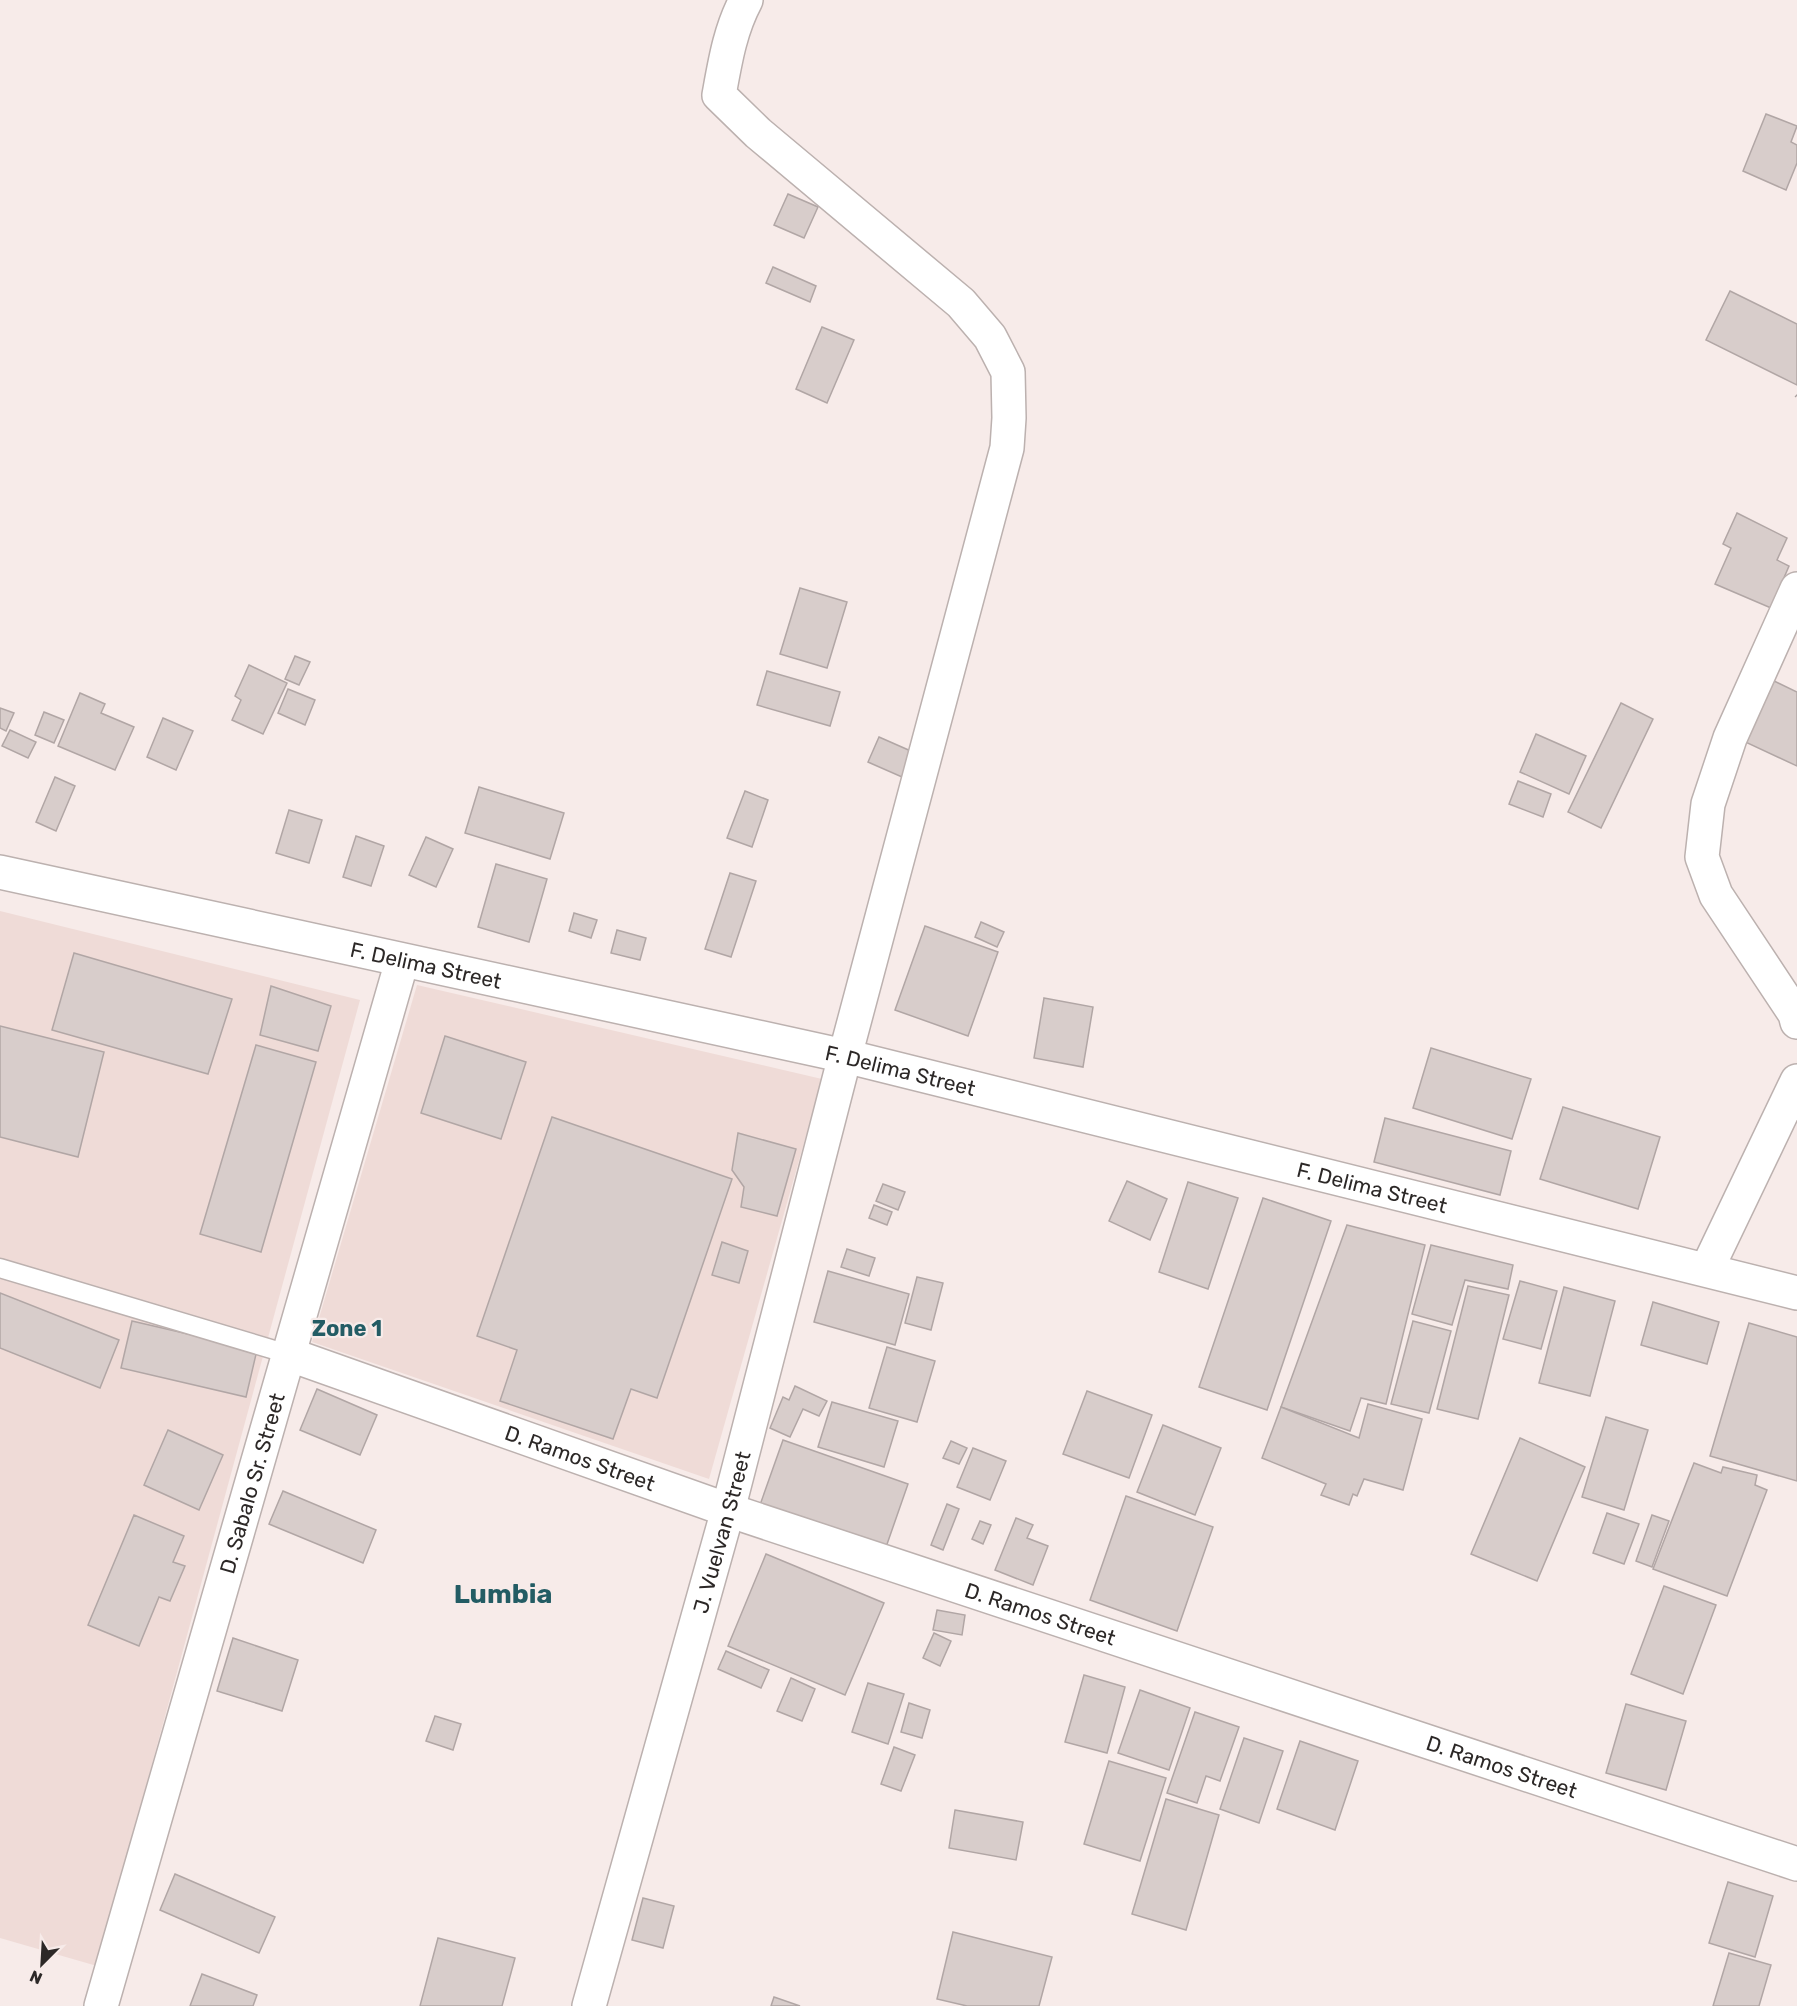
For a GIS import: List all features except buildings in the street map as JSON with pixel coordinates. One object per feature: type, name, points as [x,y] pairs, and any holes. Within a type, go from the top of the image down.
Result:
[{"type":"street","name":"J. Vuelvan Street","points":[[589,2006],[728,1510],[845,1056],[1007,448],[1008,372],[990,337],[961,303],[758,133],[719,95],[736,17],[746,0]]},
{"type":"street","points":[[1797,589],[1730,738],[1708,804],[1702,857],[1716,895],[1795,1014],[1797,1022]]},
{"type":"street","name":"F. Delima Street","points":[[0,872],[845,1056],[1797,1293]]},
{"type":"street","name":"D. Sabalo Sr. Street","points":[[104,2005],[402,961]]},
{"type":"street","points":[[1707,1269],[1797,1081]]},
{"type":"street","name":"D. Ramos Street","points":[[288,1354],[728,1510],[1797,1864]]},
{"type":"lane","points":[[0,1268],[288,1354]]},
{"type":"shaded area","points":[[0,911],[360,1000],[97,1966],[0,1938]]},
{"type":"shaded area","points":[[417,985],[822,1079],[709,1479],[312,1342]]},
{"type":"district","name":"Zone 1","points":[[347,1328]]},
{"type":"district","name":"Lumbia","points":[[503,1594]]}]
